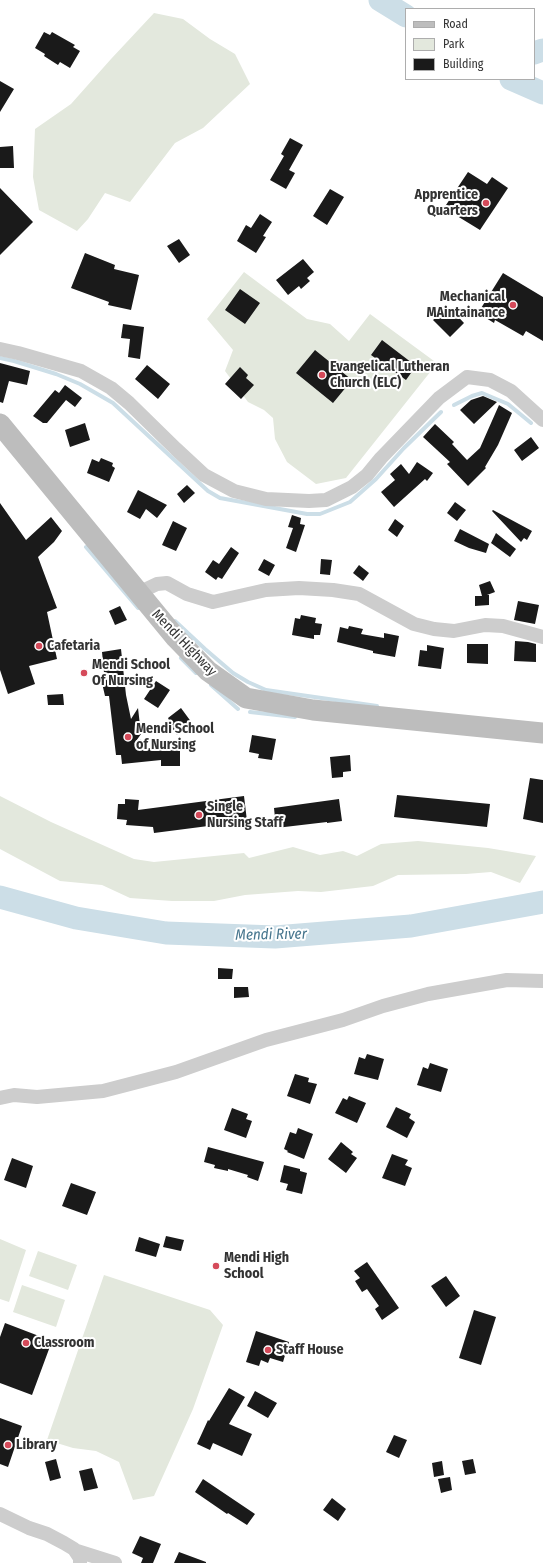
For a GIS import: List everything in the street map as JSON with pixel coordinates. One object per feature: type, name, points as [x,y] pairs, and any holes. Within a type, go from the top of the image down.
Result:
[{"type":"main road","name":"Mendi Highway","points":[[0,424],[176,638],[208,671],[246,698],[313,710],[543,733]]},
{"type":"street","points":[[0,349],[81,371],[111,388],[129,403],[204,475],[234,491],[266,499],[309,501],[326,500],[352,487],[367,475],[439,398],[467,377],[490,380],[511,391],[543,420]]},
{"type":"street","points":[[138,593],[157,584],[167,582],[187,594],[214,602],[266,590],[299,588],[333,590],[359,594],[414,624],[434,629],[454,631],[485,625],[497,626],[541,636],[543,638]]},
{"type":"street","points":[[0,1098],[14,1095],[37,1097],[103,1091],[176,1072],[266,1040],[343,1020],[383,1006],[428,994],[507,980],[543,981]]},
{"type":"street","points":[[0,1514],[29,1528],[47,1534],[74,1549],[78,1558]]},
{"type":"street","points":[[78,1558],[77,1551],[114,1563]]},
{"type":"green space","points":[[154,13],[183,19],[210,39],[235,54],[250,84],[203,128],[175,143],[130,202],[105,193],[88,219],[77,231],[39,210],[33,177],[35,129],[71,104]]},
{"type":"green space","points":[[244,272],[307,319],[330,324],[349,341],[370,314],[434,361],[431,371],[346,478],[316,484],[287,462],[275,439],[273,418],[264,410],[248,402],[225,371],[233,350],[207,319]]},
{"type":"green space","points":[[0,796],[51,822],[134,859],[154,862],[244,853],[249,858],[293,847],[320,855],[343,851],[357,856],[381,844],[418,841],[488,848],[536,856],[520,883],[491,872],[398,875],[373,886],[321,892],[298,891],[245,895],[214,901],[172,901],[130,898],[102,885],[60,881],[0,849]]},
{"type":"green space","points":[[0,1239],[26,1250],[9,1302],[0,1299]]},
{"type":"green space","points":[[38,1251],[77,1265],[68,1290],[29,1276]]},
{"type":"green space","points":[[104,1275],[210,1310],[223,1325],[193,1409],[154,1496],[133,1500],[119,1462],[96,1451],[73,1448],[47,1440]]},
{"type":"green space","points":[[22,1285],[65,1300],[56,1327],[13,1312]]},
{"type":"building","points":[[44,32],[50,35],[52,32],[75,45],[73,47],[80,51],[70,68],[60,62],[58,65],[35,48]]},
{"type":"building","points":[[0,81],[14,89],[0,112]]},
{"type":"building","points":[[290,138],[303,145],[289,170],[295,173],[286,189],[270,180],[284,156],[281,154]]},
{"type":"building","points":[[13,146],[14,168],[0,168],[0,147]]},
{"type":"building","points":[[468,172],[487,184],[492,177],[508,188],[480,230],[444,208]]},
{"type":"building","points":[[0,188],[33,222],[0,255]]},
{"type":"building","points":[[330,189],[344,197],[327,225],[313,216]]},
{"type":"building","points":[[260,214],[272,222],[263,236],[266,237],[256,253],[237,241],[246,225],[251,228]]},
{"type":"building","points":[[179,239],[190,255],[179,263],[167,246]]},
{"type":"building","points":[[85,253],[115,265],[114,269],[139,275],[131,310],[108,305],[109,302],[71,288]]},
{"type":"building","points":[[303,259],[314,272],[307,278],[310,281],[301,289],[299,286],[288,295],[276,280]]},
{"type":"building","name":"Mechanical MAintainance","points":[[503,273],[543,297],[543,341],[526,331],[523,336],[495,320],[494,323],[478,313]]},
{"type":"building","points":[[240,289],[260,303],[245,324],[225,310]]},
{"type":"building","points":[[448,306],[464,323],[450,337],[433,320]]},
{"type":"building","points":[[123,324],[144,327],[140,359],[128,357],[130,339],[121,338]]},
{"type":"building","points":[[382,340],[416,366],[406,380],[371,355]]},
{"type":"building","name":"Evangelical Lutheran Church (ELC)","points":[[315,350],[352,380],[333,403],[296,373]]},
{"type":"building","points":[[0,363],[30,371],[27,385],[9,381],[3,403],[0,402]]},
{"type":"building","points":[[147,365],[170,384],[158,399],[135,379]]},
{"type":"building","points":[[240,367],[248,375],[246,378],[254,385],[241,399],[225,384]]},
{"type":"building","points":[[65,385],[82,398],[75,407],[66,400],[47,423],[43,423],[33,416],[55,390],[59,393]]},
{"type":"building","points":[[483,396],[497,402],[474,424],[460,410],[471,400]]},
{"type":"building","points":[[499,405],[512,413],[498,445],[485,467],[486,468],[468,486],[447,464],[450,462],[423,437],[435,424],[454,442],[452,444],[467,460],[480,448]]},
{"type":"building","points":[[85,423],[90,440],[70,447],[65,430]]},
{"type":"building","points":[[531,437],[539,448],[522,461],[514,450]]},
{"type":"building","points":[[101,458],[113,463],[112,466],[115,468],[109,482],[87,473],[92,459],[99,462]]},
{"type":"building","points":[[417,462],[433,473],[427,481],[425,479],[394,507],[381,492],[395,480],[390,474],[401,464],[409,474]]},
{"type":"building","points":[[187,485],[195,493],[184,503],[177,494]]},
{"type":"building","points":[[138,490],[167,505],[157,518],[146,509],[140,519],[127,512]]},
{"type":"building","points":[[455,502],[466,510],[457,521],[447,513]]},
{"type":"building","points":[[0,503],[26,540],[51,517],[62,531],[54,542],[38,557],[57,608],[47,612],[57,659],[29,666],[35,684],[8,694],[0,670]]},
{"type":"building","points":[[493,510],[532,531],[527,540],[524,538],[521,542],[492,511]]},
{"type":"building","points":[[292,515],[301,518],[300,524],[305,525],[296,552],[286,548],[293,528],[288,527]]},
{"type":"building","points":[[395,519],[404,526],[397,537],[388,530]]},
{"type":"building","points":[[173,521],[187,528],[176,551],[162,545]]},
{"type":"building","points":[[460,529],[489,544],[486,553],[469,548],[454,541]]},
{"type":"building","points":[[496,533],[516,549],[510,557],[491,543]]},
{"type":"building","points":[[231,547],[239,553],[222,579],[218,577],[216,580],[205,572],[213,560],[219,564]]},
{"type":"building","points":[[264,559],[275,565],[269,576],[258,570]]},
{"type":"building","points":[[321,559],[332,560],[330,575],[320,574]]},
{"type":"building","points":[[359,565],[369,573],[363,581],[353,573]]},
{"type":"building","points":[[490,581],[495,592],[487,595],[489,595],[489,605],[475,606],[475,596],[482,596],[479,585]]},
{"type":"building","points":[[518,601],[539,605],[535,624],[514,620]]},
{"type":"building","points":[[120,606],[127,620],[115,625],[109,611]]},
{"type":"building","points":[[301,615],[316,618],[315,623],[322,624],[320,635],[314,635],[314,639],[292,635],[295,618],[300,619]]},
{"type":"building","points":[[349,626],[363,629],[361,634],[384,638],[384,633],[399,636],[395,657],[373,653],[373,651],[337,642],[340,627],[348,629]]},
{"type":"building","points":[[515,641],[536,644],[536,662],[514,661]]},
{"type":"building","points":[[467,644],[488,644],[488,664],[467,663]]},
{"type":"building","points":[[427,645],[444,648],[441,669],[418,666],[420,650],[427,651]]},
{"type":"building","points":[[121,649],[126,695],[131,719],[138,708],[141,734],[134,744],[141,739],[142,748],[180,748],[180,766],[161,766],[161,760],[122,764],[121,755],[116,755],[109,696],[105,696],[102,683],[105,683],[102,652]]},
{"type":"building","points":[[156,681],[170,690],[158,708],[144,699]]},
{"type":"building","points":[[63,694],[64,705],[48,705],[47,695]]},
{"type":"building","points":[[181,708],[192,723],[177,735],[169,724],[170,722],[168,718]]},
{"type":"building","points":[[252,735],[276,739],[272,760],[258,758],[259,754],[249,752]]},
{"type":"building","points":[[350,755],[351,771],[343,772],[343,777],[332,778],[330,757]]},
{"type":"building","points":[[530,778],[543,780],[543,823],[523,819]]},
{"type":"building","points":[[397,795],[490,804],[487,827],[394,817]]},
{"type":"building","name":"Single Nursing Staff","points":[[244,796],[247,821],[154,833],[153,827],[126,825],[127,820],[117,819],[118,804],[125,804],[125,799],[139,800],[138,810]]},
{"type":"building","points":[[339,799],[342,821],[276,828],[274,808]]},
{"type":"building","points":[[218,968],[233,969],[232,979],[218,979]]},
{"type":"building","points":[[234,987],[248,987],[249,997],[234,998]]},
{"type":"building","points":[[367,1054],[384,1059],[378,1080],[354,1074],[359,1057],[365,1059]]},
{"type":"building","points":[[430,1063],[448,1069],[441,1092],[417,1085],[423,1067],[428,1069]]},
{"type":"building","points":[[295,1074],[309,1078],[308,1082],[317,1084],[310,1104],[287,1096]]},
{"type":"building","points":[[349,1096],[366,1103],[357,1123],[335,1113],[343,1098],[347,1100]]},
{"type":"building","points":[[396,1107],[411,1114],[409,1118],[415,1122],[407,1138],[386,1127]]},
{"type":"building","points":[[232,1108],[248,1114],[246,1119],[252,1121],[246,1138],[224,1130]]},
{"type":"building","points":[[298,1128],[313,1134],[304,1159],[287,1152],[288,1151],[284,1149],[290,1132],[296,1134]]},
{"type":"building","points":[[341,1142],[353,1152],[351,1154],[357,1158],[346,1173],[328,1159]]},
{"type":"building","points":[[208,1147],[264,1162],[258,1181],[247,1177],[248,1175],[228,1169],[228,1171],[214,1168],[215,1165],[204,1162]]},
{"type":"building","points":[[392,1154],[408,1160],[405,1165],[412,1168],[405,1186],[382,1178]]},
{"type":"building","points":[[12,1158],[33,1166],[26,1188],[4,1180]]},
{"type":"building","points":[[284,1165],[300,1169],[300,1171],[307,1173],[302,1194],[286,1190],[288,1184],[280,1182]]},
{"type":"building","points":[[71,1183],[96,1192],[87,1215],[62,1206]]},
{"type":"building","points":[[166,1236],[184,1240],[181,1251],[163,1247]]},
{"type":"building","points":[[139,1237],[160,1244],[156,1257],[135,1251]]},
{"type":"building","points":[[367,1262],[399,1308],[382,1320],[375,1309],[379,1306],[367,1289],[362,1292],[355,1281],[360,1278],[354,1271]]},
{"type":"building","points":[[446,1276],[460,1296],[446,1307],[431,1286]]},
{"type":"building","points":[[474,1310],[496,1317],[481,1365],[459,1358]]},
{"type":"building","points":[[5,1323],[52,1341],[32,1395],[0,1383],[0,1337]]},
{"type":"building","name":"Staff House","points":[[256,1331],[289,1342],[283,1362],[270,1358],[268,1363],[261,1360],[259,1366],[246,1362]]},
{"type":"building","points":[[229,1388],[245,1397],[229,1424],[252,1434],[242,1456],[213,1443],[210,1450],[197,1444],[208,1420],[209,1421]]},
{"type":"building","points":[[255,1391],[277,1403],[268,1418],[247,1406]]},
{"type":"building","name":"Library","points":[[0,1418],[22,1426],[8,1467],[0,1464]]},
{"type":"building","points":[[394,1435],[407,1440],[399,1458],[386,1452]]},
{"type":"building","points":[[56,1459],[61,1478],[50,1481],[45,1462]]},
{"type":"building","points":[[473,1459],[476,1473],[465,1475],[462,1461]]},
{"type":"building","points":[[442,1461],[444,1475],[434,1477],[432,1463]]},
{"type":"building","points":[[92,1468],[98,1488],[84,1491],[79,1471]]},
{"type":"building","points":[[450,1477],[452,1490],[441,1493],[438,1479]]},
{"type":"building","points":[[203,1479],[255,1514],[247,1525],[228,1513],[227,1514],[195,1492]]},
{"type":"building","points":[[332,1498],[346,1509],[338,1521],[323,1510]]},
{"type":"building","points":[[140,1536],[161,1544],[153,1563],[141,1563],[143,1558],[132,1553]]},
{"type":"building","points":[[179,1552],[206,1562],[206,1563],[174,1563]]},
{"type":"waterway","points":[[380,0],[405,15]]},
{"type":"waterway","points":[[535,53],[543,50]]},
{"type":"waterway","points":[[513,80],[543,93]]},
{"type":"waterway","points":[[0,358],[56,374],[80,384],[113,403],[208,491],[220,498],[307,514],[320,514],[350,502],[376,479],[404,448],[441,412]]},
{"type":"waterway","points":[[454,405],[482,393],[508,404],[531,423]]},
{"type":"waterway","points":[[86,547],[138,608]]},
{"type":"waterway","points":[[175,621],[233,673],[266,690],[377,706]]},
{"type":"waterway","points":[[181,658],[196,673]]},
{"type":"waterway","points":[[211,685],[238,709]]},
{"type":"waterway","points":[[250,712],[295,717]]},
{"type":"waterway","name":"Mendi River","points":[[0,897],[76,918],[166,933],[275,937],[411,926],[543,902]]},
{"type":"place","name":"Apprentice Quarters","points":[[486,203]]},
{"type":"place","name":"Mechanical MAintainance","points":[[513,305]]},
{"type":"place","name":"Evangelical Lutheran Church (ELC)","points":[[322,375]]},
{"type":"place","name":"Cafetaria","points":[[39,646]]},
{"type":"place","name":"Mendi School Of Nursing","points":[[84,673]]},
{"type":"place","name":"Mendi School of Nursing","points":[[128,737]]},
{"type":"place","name":"Single Nursing Staff","points":[[199,815]]},
{"type":"place","name":"Mendi High School","points":[[216,1266]]},
{"type":"place","name":"Classroom","points":[[26,1343]]},
{"type":"place","name":"Staff House","points":[[268,1350]]},
{"type":"place","name":"Library","points":[[8,1445]]}]
